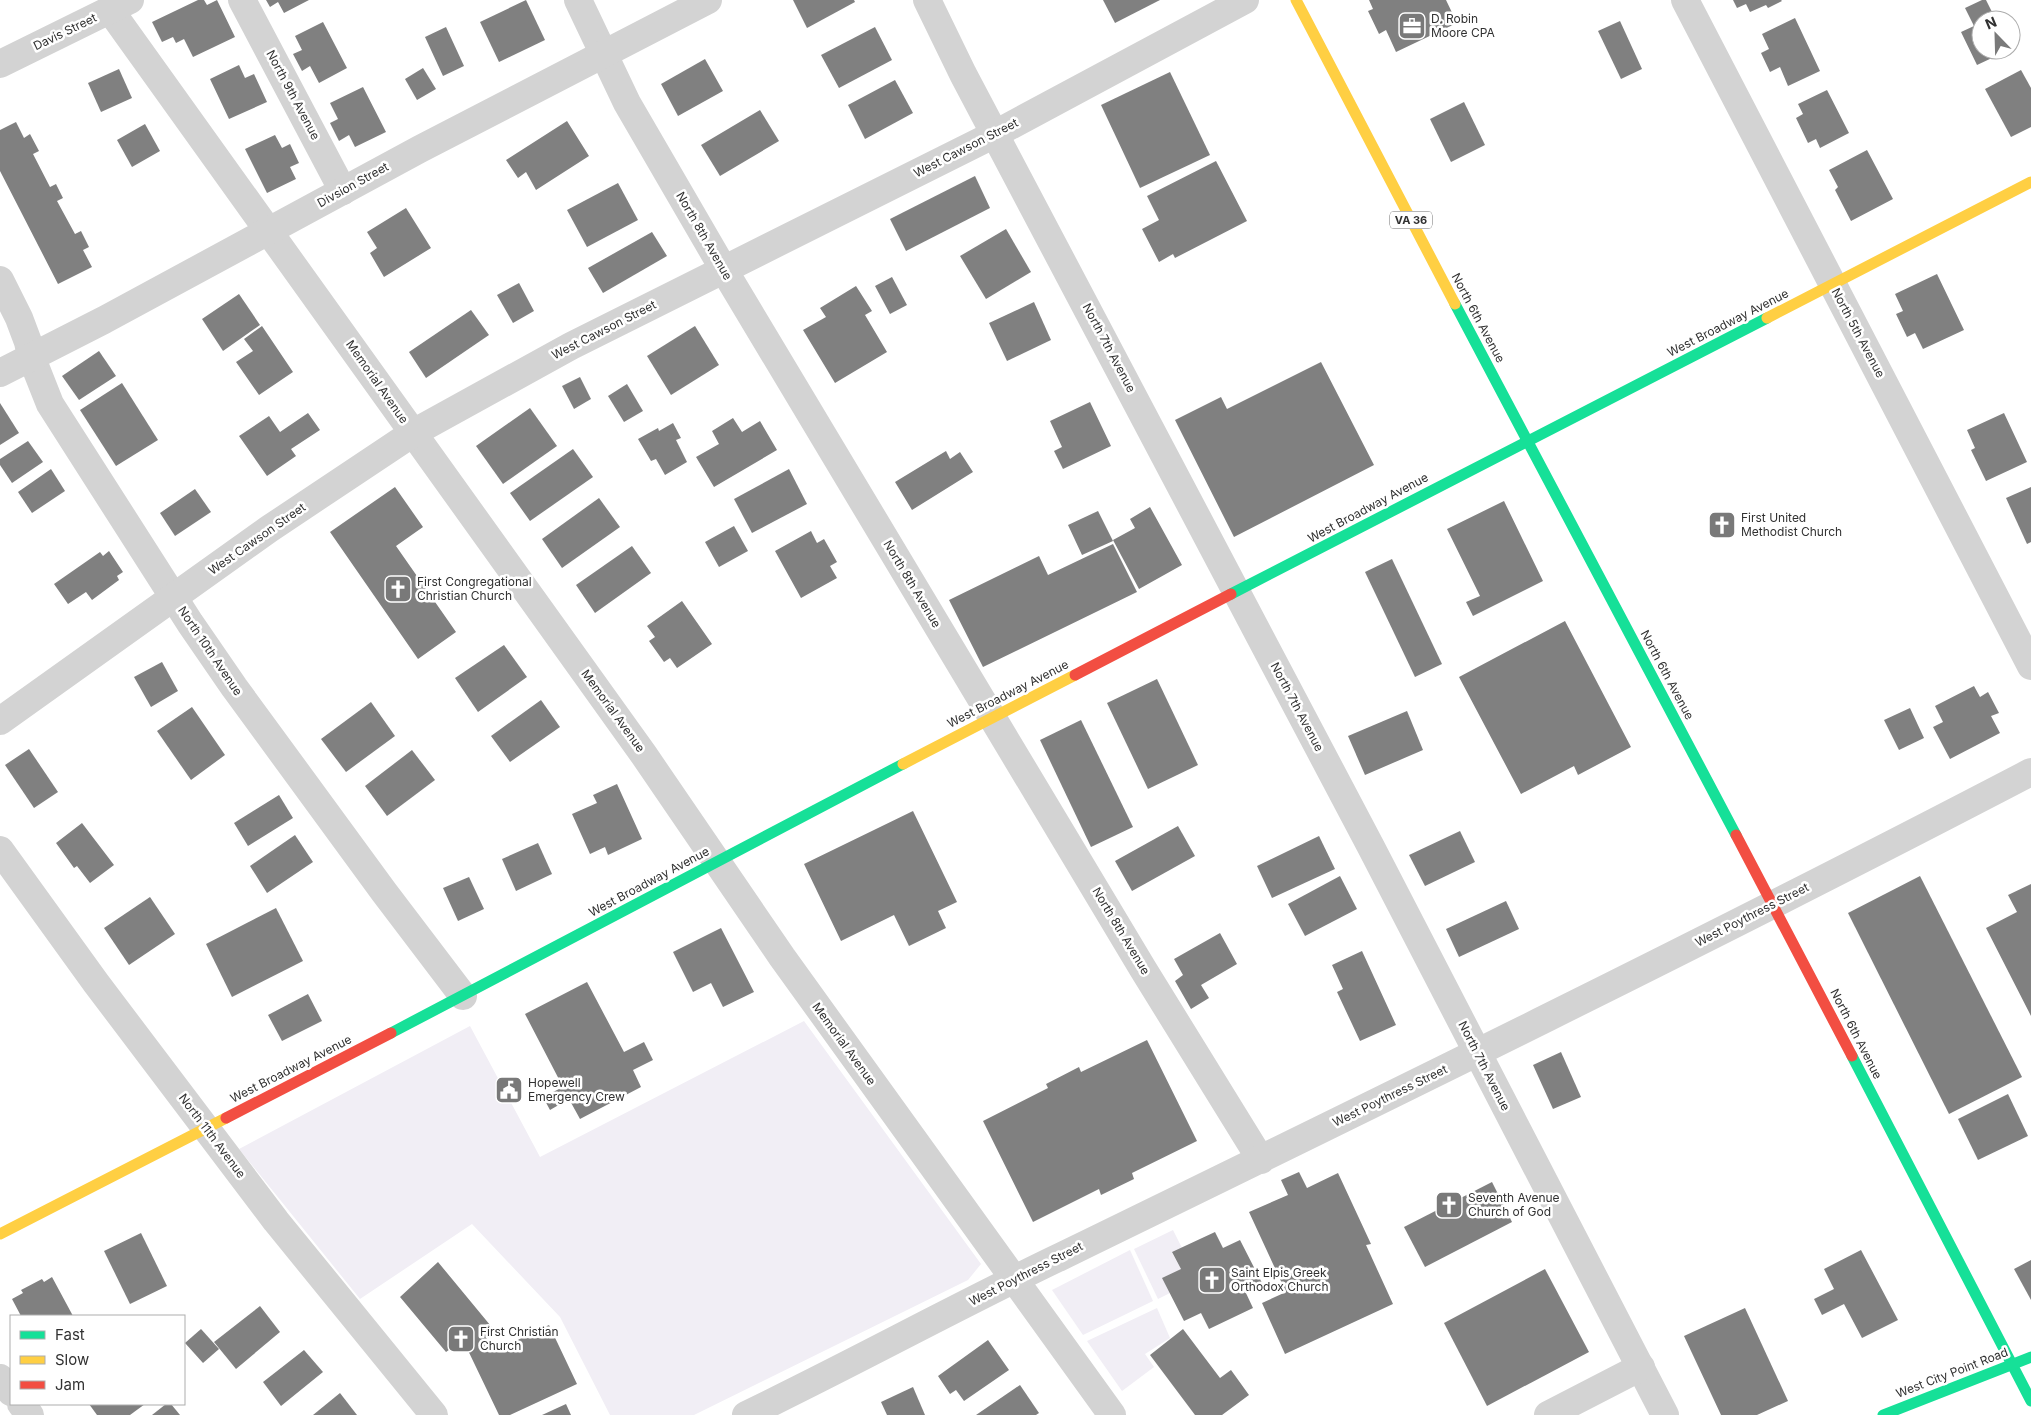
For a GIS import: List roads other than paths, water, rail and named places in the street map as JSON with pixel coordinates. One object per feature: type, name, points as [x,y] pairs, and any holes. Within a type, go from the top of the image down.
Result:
[{"type":"main road","name":"North 6th Avenue","points":[[1296,0],[1773,904],[2031,1401]]},
{"type":"main road","name":"West Broadway Avenue","points":[[0,1234],[463,996],[992,718],[2031,182]]},
{"type":"main road","name":"West City Point Road","points":[[1883,1415],[2031,1357]]},
{"type":"street","name":"North 9th Avenue","points":[[242,0],[343,191]]},
{"type":"street","name":"North 8th Avenue","points":[[578,0],[627,103],[724,270],[992,718],[1261,1160]]},
{"type":"street","name":"Divsion Street","points":[[0,373],[104,320],[420,149],[708,0]]},
{"type":"street","name":"North 7th Avenue","points":[[927,0],[963,74],[1376,855],[1665,1415]]},
{"type":"street","name":"West Cawson Street","points":[[0,721],[270,529],[413,433],[571,346],[995,134],[1245,0]]},
{"type":"street","name":"North 5th Avenue","points":[[1685,0],[2031,666]]},
{"type":"street","name":"Davis Street","points":[[0,64],[120,5]]},
{"type":"street","name":"Memorial Avenue","points":[[120,5],[268,232],[361,358],[644,755],[782,957],[1112,1415]]},
{"type":"street","name":"North 10th Avenue","points":[[0,280],[19,318],[31,356],[50,404],[174,597],[234,687],[463,996]]},
{"type":"street","name":"West Poythress Street","points":[[746,1415],[1014,1280],[1477,1053],[2031,772]]},
{"type":"street","name":"North 11th Avenue","points":[[0,850],[96,983],[276,1220],[434,1415]]},
{"type":"street","points":[[1548,1415],[1640,1368]]},
{"type":"street","points":[[0,1378],[10,1391]]},
{"type":"street","points":[[22,1405],[30,1415]]},
{"type":"place","name":"D. Robin Moore CPA","points":[[1412,26]]},
{"type":"place","name":"First United Methodist Church","points":[[1722,525]]},
{"type":"place","name":"First Congregational Christian Church","points":[[398,589]]},
{"type":"place","name":"Hopewell Emergency Crew","points":[[509,1090]]},
{"type":"place","name":"Seventh Avenue Church of God","points":[[1449,1205]]},
{"type":"place","name":"Saint Elpis Greek Orthodox Church","points":[[1212,1280]]},
{"type":"place","name":"First Christian Church","points":[[461,1339]]}]
